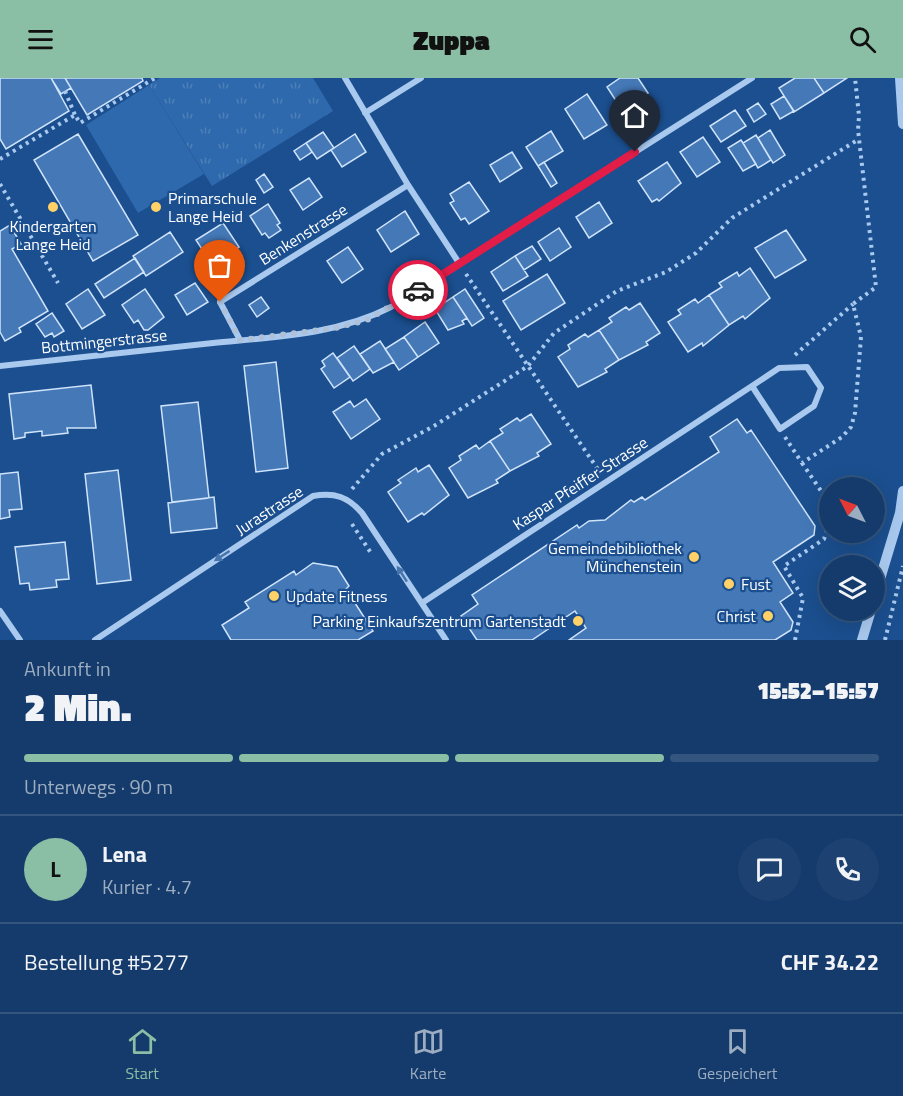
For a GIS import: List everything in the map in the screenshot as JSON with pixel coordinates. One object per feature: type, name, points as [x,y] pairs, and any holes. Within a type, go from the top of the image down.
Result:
[{"type":"street","points":[[345,78],[408,185],[459,263]]},
{"type":"street","points":[[365,113],[421,78]]},
{"type":"street","name":"Bottmingerstrasse","points":[[0,366],[336,328],[367,320],[391,308],[752,78]]},
{"type":"street","points":[[900,78],[903,124]]},
{"type":"street","name":"Benkenstrasse","points":[[240,340],[220,302],[408,185]]},
{"type":"street","points":[[752,386],[780,429],[814,406],[821,388],[807,367],[779,369]]},
{"type":"street","name":"Kaspar Pfeiffer-Strasse","points":[[422,603],[779,369]]},
{"type":"street","points":[[885,563],[900,513],[903,491]]},
{"type":"street","points":[[338,495],[348,500],[362,513],[446,640]]},
{"type":"street","name":"Jurastrasse","points":[[95,640],[313,496],[338,495]]},
{"type":"street","points":[[0,610],[20,640]]},
{"type":"street","points":[[862,640],[868,621]]},
{"type":"path","points":[[65,91],[80,123],[155,78]]},
{"type":"path","points":[[779,369],[853,304],[876,287],[859,139],[855,78]]},
{"type":"path","points":[[0,159],[75,115]]},
{"type":"path","points":[[338,495],[355,488],[382,454],[434,426],[528,366],[554,333],[617,291],[666,272],[696,253],[732,218],[859,139]]},
{"type":"path","points":[[0,184],[58,283]]},
{"type":"path","points":[[459,263],[606,482]]},
{"type":"path","points":[[802,463],[842,437],[853,420],[861,338],[853,304]]},
{"type":"path","points":[[780,429],[819,488]]},
{"type":"path","points":[[795,640],[803,598],[784,566],[819,542]]},
{"type":"path","points":[[885,640],[903,567]]},
{"type":"green space","points":[[160,78],[313,78],[333,111],[212,186],[149,85]]},
{"type":"green space","points":[[149,85],[204,174],[138,213],[86,125]]},
{"type":"building","points":[[0,78],[51,78],[69,111],[6,149],[0,139]]},
{"type":"building","points":[[51,78],[65,78],[71,88],[61,94]]},
{"type":"building","points":[[65,78],[142,78],[143,81],[87,115]]},
{"type":"building","points":[[620,78],[638,78],[648,93],[622,110],[607,87]]},
{"type":"building","points":[[795,78],[814,78],[824,93],[794,112],[779,88]]},
{"type":"building","points":[[814,78],[847,78],[824,93]]},
{"type":"building","points":[[587,94],[607,125],[584,139],[565,109]]},
{"type":"building","points":[[784,96],[794,111],[780,119],[771,104]]},
{"type":"building","points":[[758,103],[766,114],[754,122],[747,110]]},
{"type":"building","points":[[735,110],[746,126],[721,142],[710,126]]},
{"type":"building","points":[[627,118],[637,133],[629,139],[619,123]]},
{"type":"building","points":[[770,130],[785,155],[773,163],[758,138]]},
{"type":"building","points":[[551,131],[563,151],[538,166],[526,147]]},
{"type":"building","points":[[323,132],[334,148],[317,159],[306,143]]},
{"type":"building","points":[[78,134],[138,235],[93,261],[34,160]]},
{"type":"building","points":[[355,134],[366,152],[342,167],[331,150]]},
{"type":"building","points":[[756,135],[771,160],[758,168],[743,143]]},
{"type":"building","points":[[703,137],[720,162],[697,177],[680,152]]},
{"type":"building","points":[[741,140],[756,164],[743,171],[728,148]]},
{"type":"building","points":[[306,143],[312,152],[300,160],[294,151]]},
{"type":"building","points":[[512,152],[522,168],[500,182],[490,165]]},
{"type":"building","points":[[544,162],[557,183],[551,187],[538,166]]},
{"type":"building","points":[[667,162],[681,183],[659,201],[657,199],[652,202],[638,181]]},
{"type":"building","points":[[264,174],[273,187],[264,193],[256,180]]},
{"type":"building","points":[[309,178],[322,197],[303,210],[290,190]]},
{"type":"building","points":[[469,182],[489,211],[469,224],[465,218],[461,220],[450,203],[454,201],[450,194]]},
{"type":"building","points":[[599,202],[612,223],[589,238],[576,217]]},
{"type":"building","points":[[268,204],[280,223],[277,225],[281,230],[269,238],[265,233],[262,235],[250,216]]},
{"type":"building","points":[[405,211],[419,234],[391,252],[377,230]]},
{"type":"building","points":[[223,223],[239,247],[217,262],[212,254],[207,257],[196,240]]},
{"type":"building","points":[[10,225],[21,244],[12,249],[48,311],[19,328],[21,332],[5,341],[0,332],[0,231]]},
{"type":"building","points":[[559,228],[571,247],[550,261],[538,242]]},
{"type":"building","points":[[786,230],[806,260],[775,278],[755,248]]},
{"type":"building","points":[[170,232],[183,252],[146,276],[133,256]]},
{"type":"building","points":[[532,246],[541,259],[524,270],[515,256]]},
{"type":"building","points":[[348,247],[363,269],[342,283],[327,261]]},
{"type":"building","points":[[515,256],[528,276],[503,291],[491,272]]},
{"type":"building","points":[[135,258],[144,272],[104,298],[95,284]]},
{"type":"building","points":[[750,268],[770,298],[745,319],[743,316],[729,325],[709,295],[722,287],[719,283],[737,272],[739,276]]},
{"type":"building","points":[[547,274],[565,303],[521,330],[503,301]]},
{"type":"building","points":[[195,283],[208,302],[187,315],[175,295]]},
{"type":"building","points":[[88,289],[105,315],[82,329],[66,304]]},
{"type":"building","points":[[145,289],[164,317],[148,330],[144,330],[138,320],[134,323],[122,305]]},
{"type":"building","points":[[465,289],[484,318],[472,326],[453,297]]},
{"type":"building","points":[[709,295],[729,325],[703,346],[702,343],[688,352],[668,322],[681,314],[678,310],[695,299],[698,303]]},
{"type":"building","points":[[261,297],[269,308],[257,317],[249,305]]},
{"type":"building","points":[[453,297],[467,318],[462,321],[464,324],[448,330],[435,309]]},
{"type":"building","points":[[640,303],[660,333],[646,342],[648,345],[619,360],[599,330],[612,322],[609,318],[626,307],[629,310]]},
{"type":"building","points":[[52,313],[64,331],[54,337],[52,333],[45,337],[36,324]]},
{"type":"building","points":[[425,322],[439,343],[418,357],[404,337]]},
{"type":"building","points":[[599,330],[619,360],[605,369],[607,372],[578,387],[558,357],[570,349],[568,345],[585,334],[588,337]]},
{"type":"building","points":[[404,337],[418,357],[399,370],[385,349]]},
{"type":"building","points":[[380,341],[394,362],[373,373],[360,354]]},
{"type":"building","points":[[354,346],[370,369],[353,381],[337,358]]},
{"type":"building","points":[[333,353],[350,377],[334,388],[321,369],[325,366],[322,361]]},
{"type":"building","points":[[276,362],[288,468],[256,472],[244,366]]},
{"type":"building","points":[[91,385],[96,428],[67,428],[68,433],[42,436],[42,431],[25,433],[25,437],[14,439],[9,394]]},
{"type":"building","points":[[366,399],[380,419],[351,439],[333,412],[350,401],[354,407]]},
{"type":"building","points":[[198,402],[209,498],[172,502],[161,406]]},
{"type":"building","points":[[531,414],[551,444],[537,453],[539,456],[510,471],[490,441],[503,433],[500,429],[517,418],[520,421]]},
{"type":"building","points":[[737,419],[747,433],[751,430],[815,526],[814,535],[773,562],[793,593],[780,602],[793,622],[791,630],[775,640],[569,640],[586,628],[575,611],[532,640],[477,640],[461,616],[478,604],[472,595],[577,525],[579,528],[589,521],[605,520],[631,500],[634,502],[642,497],[645,500],[719,452],[710,437]]},
{"type":"building","points":[[490,441],[510,471],[496,480],[498,483],[468,498],[449,468],[461,460],[459,456],[476,445],[479,449]]},
{"type":"building","points":[[429,465],[449,495],[424,515],[422,513],[408,522],[388,492],[401,483],[398,480],[416,468],[418,472]]},
{"type":"building","points":[[118,470],[131,580],[97,584],[85,474]]},
{"type":"building","points":[[18,472],[22,509],[9,510],[10,517],[0,519],[0,474]]},
{"type":"building","points":[[214,497],[217,528],[171,533],[168,503]]},
{"type":"building","points":[[65,542],[69,579],[56,580],[57,587],[30,590],[29,583],[20,584],[15,547]]},
{"type":"building","points":[[313,563],[337,567],[349,586],[346,589],[373,631],[358,640],[231,640],[222,625],[249,608],[245,602],[294,571],[296,575]]},
{"type":"way so far","points":[[220,302],[240,340],[336,328],[367,320],[391,308],[418,290]]},
{"type":"place","name":"Kindergarten Lange Heid","points":[[53,207]]},
{"type":"place","name":"Primarschule Lange Heid","points":[[156,207]]},
{"type":"place","name":"Gemeindebibliothek Münchenstein","points":[[694,557]]},
{"type":"place","name":"Fust","points":[[729,584]]},
{"type":"place","name":"Update Fitness","points":[[274,596]]},
{"type":"place","name":"Christ","points":[[768,616]]},
{"type":"place","name":"Parking Einkaufszentrum Gartenstadt","points":[[578,621]]},
{"type":"route","points":[[418,290],[635,152]]}]
